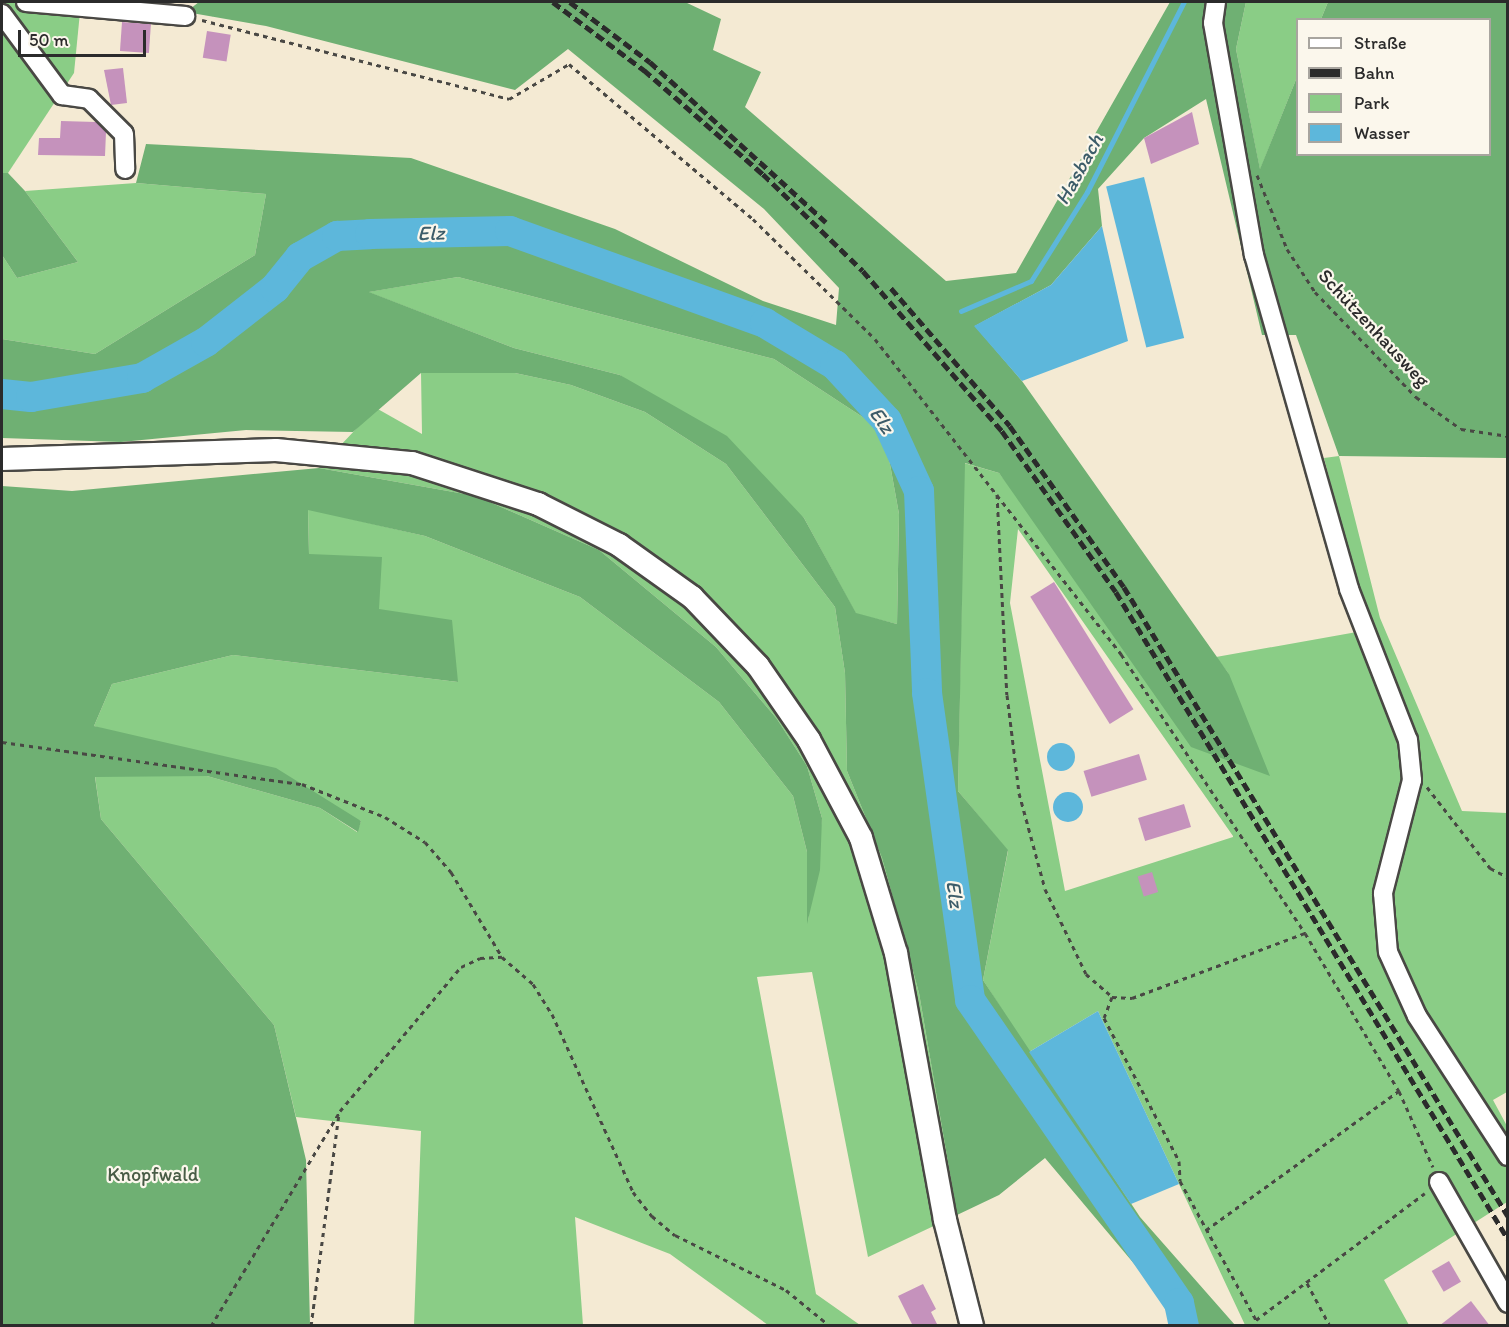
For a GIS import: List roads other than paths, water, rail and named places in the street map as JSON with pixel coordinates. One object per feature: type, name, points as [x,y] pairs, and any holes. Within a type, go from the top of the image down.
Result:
[{"type":"main road","points":[[2,459],[276,450],[412,464],[538,504],[619,545],[692,597],[758,666],[809,740],[861,838],[896,953],[945,1220],[972,1326]]},
{"type":"street","points":[[26,2],[185,16]]},
{"type":"street","points":[[1216,2],[1213,23],[1254,255],[1336,543],[1408,740],[1412,780],[1383,893],[1388,952],[1417,1016],[1508,1156]]},
{"type":"street","points":[[2,14],[62,95],[89,99],[124,134],[124,169]]},
{"type":"street","points":[[1439,1182],[1508,1304]]},
{"type":"water","points":[[1144,177],[1184,338],[1146,348],[1106,186]]},
{"type":"water","points":[[1102,226],[1128,341],[1022,381],[974,326],[1051,285]]},
{"type":"water","points":[[1061,743],[1071,747],[1075,757],[1071,767],[1061,771],[1051,767],[1047,757],[1051,747]]},
{"type":"water","points":[[1068,792],[1074,793],[1082,801],[1082,813],[1074,821],[1068,822],[1062,821],[1054,813],[1053,807],[1054,801],[1062,793]]},
{"type":"water","points":[[1098,1011],[1179,1184],[1131,1204],[1029,1052]]},
{"type":"waterway","name":"Hasbach","points":[[961,311],[1031,281],[1087,192],[1184,2]]},
{"type":"waterway","name":"Elz","points":[[2,394],[31,397],[142,378],[206,342],[275,288],[300,257],[337,236],[370,234],[510,231],[765,323],[835,365],[887,421],[919,491],[927,693],[970,1000],[1179,1303],[1184,1326]]},
{"type":"railway","points":[[553,2],[644,70],[763,174],[863,271],[1002,431],[1116,592],[1508,1239]]},
{"type":"railway","points":[[570,2],[650,62],[826,222]]},
{"type":"railway","points":[[891,288],[1010,426],[1124,587],[1508,1216]]},
{"type":"park label","name":"Knopfwald","points":[[153,1174]]}]
